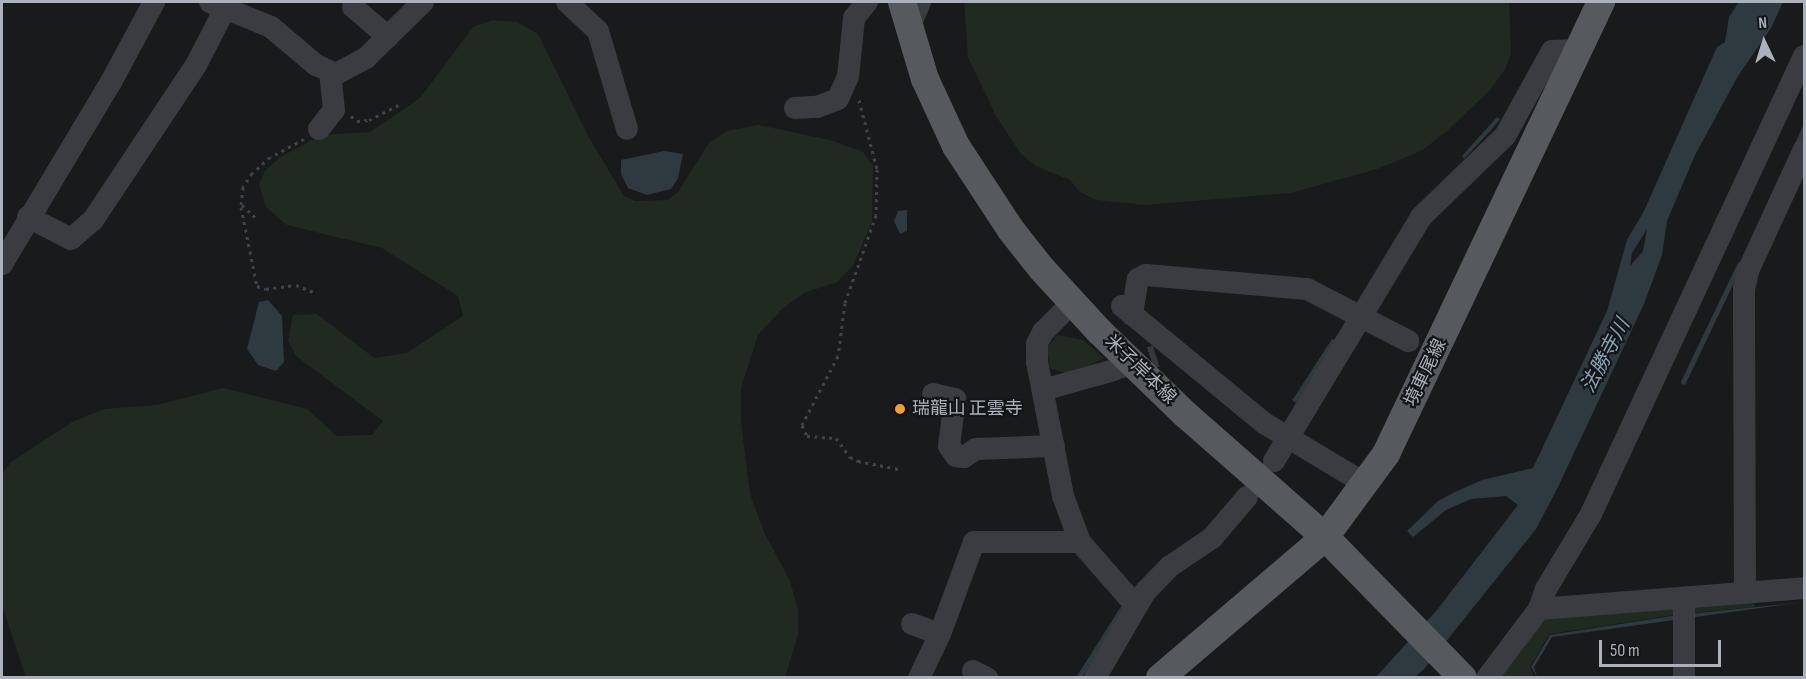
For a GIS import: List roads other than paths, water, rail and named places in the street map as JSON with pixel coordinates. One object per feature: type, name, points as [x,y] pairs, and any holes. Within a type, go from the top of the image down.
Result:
[{"type":"main road","name":"境車尾線","points":[[1160,678],[1334,546],[1364,483],[1386,454],[1601,2]]},
{"type":"main road","name":"米子岸本線","points":[[905,15],[943,122],[971,171],[1011,230],[1073,302],[1185,414],[1334,546],[1460,674]]},
{"type":"street","points":[[2,264],[7,241],[28,217],[111,82],[154,2]]},
{"type":"street","points":[[330,73],[357,64],[423,2]]},
{"type":"street","points":[[567,2],[598,31],[627,129]]},
{"type":"street","points":[[806,101],[838,99],[847,81],[851,28],[867,2]]},
{"type":"street","points":[[905,15],[920,2]]},
{"type":"street","points":[[28,217],[71,239],[93,220],[196,65],[218,4],[271,27],[330,73],[342,106],[319,129]]},
{"type":"street","points":[[353,7],[388,37]]},
{"type":"street","points":[[1274,460],[1290,438],[1302,409],[1421,218],[1505,136],[1552,51],[1579,50]]},
{"type":"street","points":[[1487,678],[1539,609],[1546,589],[1591,514],[1804,56]]},
{"type":"street","points":[[1745,593],[1744,289],[1748,271],[1794,194],[1804,149]]},
{"type":"street","points":[[1364,483],[1264,423],[1165,353],[1126,310],[1138,279],[1146,275],[1307,289],[1359,318],[1408,341]]},
{"type":"street","points":[[1073,302],[1043,332],[1037,344],[1042,390],[1063,496],[1080,542],[1132,601]]},
{"type":"street","points":[[1042,390],[1114,370]]},
{"type":"street","points":[[933,394],[955,399],[949,446],[956,456],[964,457],[976,449],[1054,446]]},
{"type":"street","points":[[1095,678],[1132,601],[1169,567],[1212,538],[1247,496]]},
{"type":"street","points":[[919,678],[939,634],[974,542],[1080,542]]},
{"type":"street","points":[[1539,609],[1684,610],[1745,593],[1804,588]]},
{"type":"street","points":[[1684,610],[1684,678]]},
{"type":"street","points":[[912,624],[939,634]]},
{"type":"water","name":"法勝寺川","points":[[1739,2],[1783,2],[1771,28],[1738,76],[1695,155],[1667,221],[1662,255],[1644,304],[1536,529],[1424,669],[1415,677],[1375,678],[1437,610],[1518,505],[1506,496],[1471,499],[1446,510],[1413,537],[1407,531],[1438,501],[1455,492],[1482,480],[1533,468],[1607,311],[1627,240],[1644,211],[1717,47],[1725,42],[1729,17]],"holes":[[[1647,229],[1643,251],[1630,266],[1632,253]]]},
{"type":"water","points":[[1497,117],[1500,119],[1464,159],[1462,156]]},
{"type":"water","points":[[664,151],[683,154],[678,178],[671,189],[647,195],[628,188],[621,174],[621,160]]},
{"type":"water","points":[[907,210],[907,231],[900,234],[894,221],[898,211]]},
{"type":"water","points":[[268,300],[282,316],[284,362],[276,371],[258,365],[247,349],[259,302]]},
{"type":"water","points":[[1332,339],[1336,340],[1296,403],[1292,400]]},
{"type":"water","points":[[1804,602],[1552,637],[1534,667],[1537,677],[1531,667],[1550,635],[1672,616]]},
{"type":"waterway","points":[[1797,144],[1804,128]]},
{"type":"waterway","points":[[1683,382],[1739,265]]},
{"type":"waterway","points":[[1078,678],[1125,604]]},
{"type":"tunnel","points":[[1119,368],[1156,356]]},
{"type":"place","name":"瑞龍山 正雲寺","points":[[900,409]]}]
